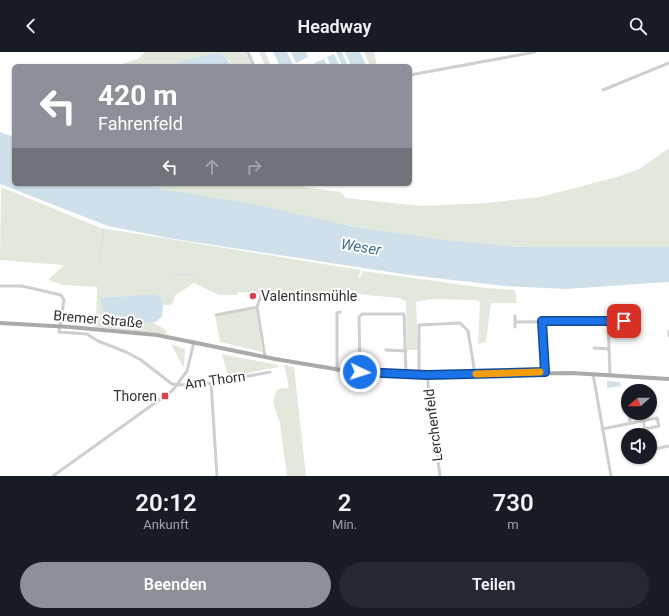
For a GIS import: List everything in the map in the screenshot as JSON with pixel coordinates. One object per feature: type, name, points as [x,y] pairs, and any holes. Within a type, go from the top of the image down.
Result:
[{"type":"main road","name":"Bremer Straße","points":[[0,323],[160,336],[337,370],[360,372],[427,375],[545,372],[669,379]]},
{"type":"street","points":[[248,52],[253,64]]},
{"type":"street","points":[[412,75],[535,52]]},
{"type":"street","points":[[603,90],[669,63]]},
{"type":"street","points":[[0,286],[22,286],[61,295],[64,300],[59,327]]},
{"type":"street","points":[[262,293],[257,307],[265,357]]},
{"type":"street","points":[[216,315],[257,307]]},
{"type":"street","points":[[337,370],[337,313],[340,312]]},
{"type":"street","points":[[360,372],[359,317],[362,314],[404,315],[406,374]]},
{"type":"street","points":[[515,316],[515,327]]},
{"type":"street","points":[[542,321],[545,372]]},
{"type":"street","points":[[608,321],[610,375]]},
{"type":"street","points":[[515,322],[637,321]]},
{"type":"street","points":[[419,374],[419,325],[460,323],[466,327],[475,374]]},
{"type":"street","name":"Am Thorn","points":[[59,327],[61,333],[87,334],[98,341],[126,352],[141,360],[172,384],[212,383],[270,372]]},
{"type":"street","points":[[669,331],[669,336]]},
{"type":"street","points":[[53,476],[178,385],[190,362],[194,342]]},
{"type":"street","points":[[594,348],[609,349]]},
{"type":"street","points":[[386,350],[406,351]]},
{"type":"street","points":[[593,374],[611,476]]},
{"type":"street","name":"Lerchenfeld","points":[[427,375],[440,476]]},
{"type":"street","points":[[212,383],[217,476]]},
{"type":"street","points":[[649,428],[658,426],[657,418]]},
{"type":"street","points":[[602,429],[644,420],[645,428]]},
{"type":"street","points":[[657,449],[669,446]]},
{"type":"shaded area","points":[[145,52],[247,52],[252,64],[232,64],[229,60],[181,61],[177,64],[122,64],[138,59]]},
{"type":"shaded area","points":[[259,52],[265,52],[270,64],[264,64]]},
{"type":"shaded area","points":[[364,52],[374,52],[377,64],[369,64]]},
{"type":"shaded area","points":[[669,148],[669,247],[532,247],[451,241],[309,218],[153,186],[303,186],[341,192],[346,198],[420,206],[487,203],[540,197],[617,177],[639,169]]},
{"type":"shaded area","points":[[1,187],[101,228],[361,270],[358,277],[360,277],[363,271],[485,288],[515,290],[517,303],[491,303],[486,342],[478,344],[480,302],[476,300],[431,299],[416,302],[418,350],[407,350],[406,301],[399,298],[336,292],[268,294],[238,292],[237,295],[219,295],[194,283],[174,296],[174,302],[170,305],[163,305],[153,294],[100,298],[102,309],[121,320],[152,322],[166,330],[166,334],[96,327],[97,287],[63,285],[48,280],[64,265],[0,260]]},
{"type":"shaded area","points":[[253,308],[256,310],[262,352],[220,342],[215,315]]},
{"type":"shaded area","points":[[171,344],[185,349],[184,367],[182,365]]},
{"type":"shaded area","points":[[222,354],[278,365],[278,367],[228,377]]},
{"type":"shaded area","points":[[284,365],[294,367],[306,476],[287,476],[280,424],[273,402],[277,389],[289,388]]},
{"type":"water","points":[[219,52],[231,64],[177,64],[181,61]]},
{"type":"water","points":[[273,52],[287,52],[293,64],[279,64]]},
{"type":"water","points":[[291,52],[306,52],[308,57],[296,63]]},
{"type":"water","points":[[336,52],[342,52],[347,64],[341,64]]},
{"type":"water","points":[[345,52],[360,52],[366,64],[350,64]]},
{"type":"water","points":[[334,54],[339,64],[330,64],[327,57]]},
{"type":"water","points":[[324,59],[326,64],[314,64]]},
{"type":"water","name":"Weser","points":[[0,132],[12,136],[12,186],[153,186],[167,190],[253,204],[351,226],[452,241],[520,247],[669,247],[669,282],[566,289],[505,286],[409,275],[168,238],[108,226],[0,184]]},
{"type":"water","points":[[153,294],[160,296],[163,305],[162,317],[155,322],[146,323],[113,319],[102,309],[100,298]]},
{"type":"water","points":[[607,381],[620,382],[621,386],[607,388]]},
{"type":"waterway","points":[[99,262],[104,229]]},
{"type":"waterway","points":[[174,275],[196,274]]},
{"type":"slow traffic","points":[[476,374],[540,372]]},
{"type":"place","name":"Valentinsmühle","points":[[253,296]]},
{"type":"place","name":"Thoren","points":[[165,396]]},
{"type":"route","points":[[360,372],[427,375],[545,372],[542,321],[624,321]]}]
